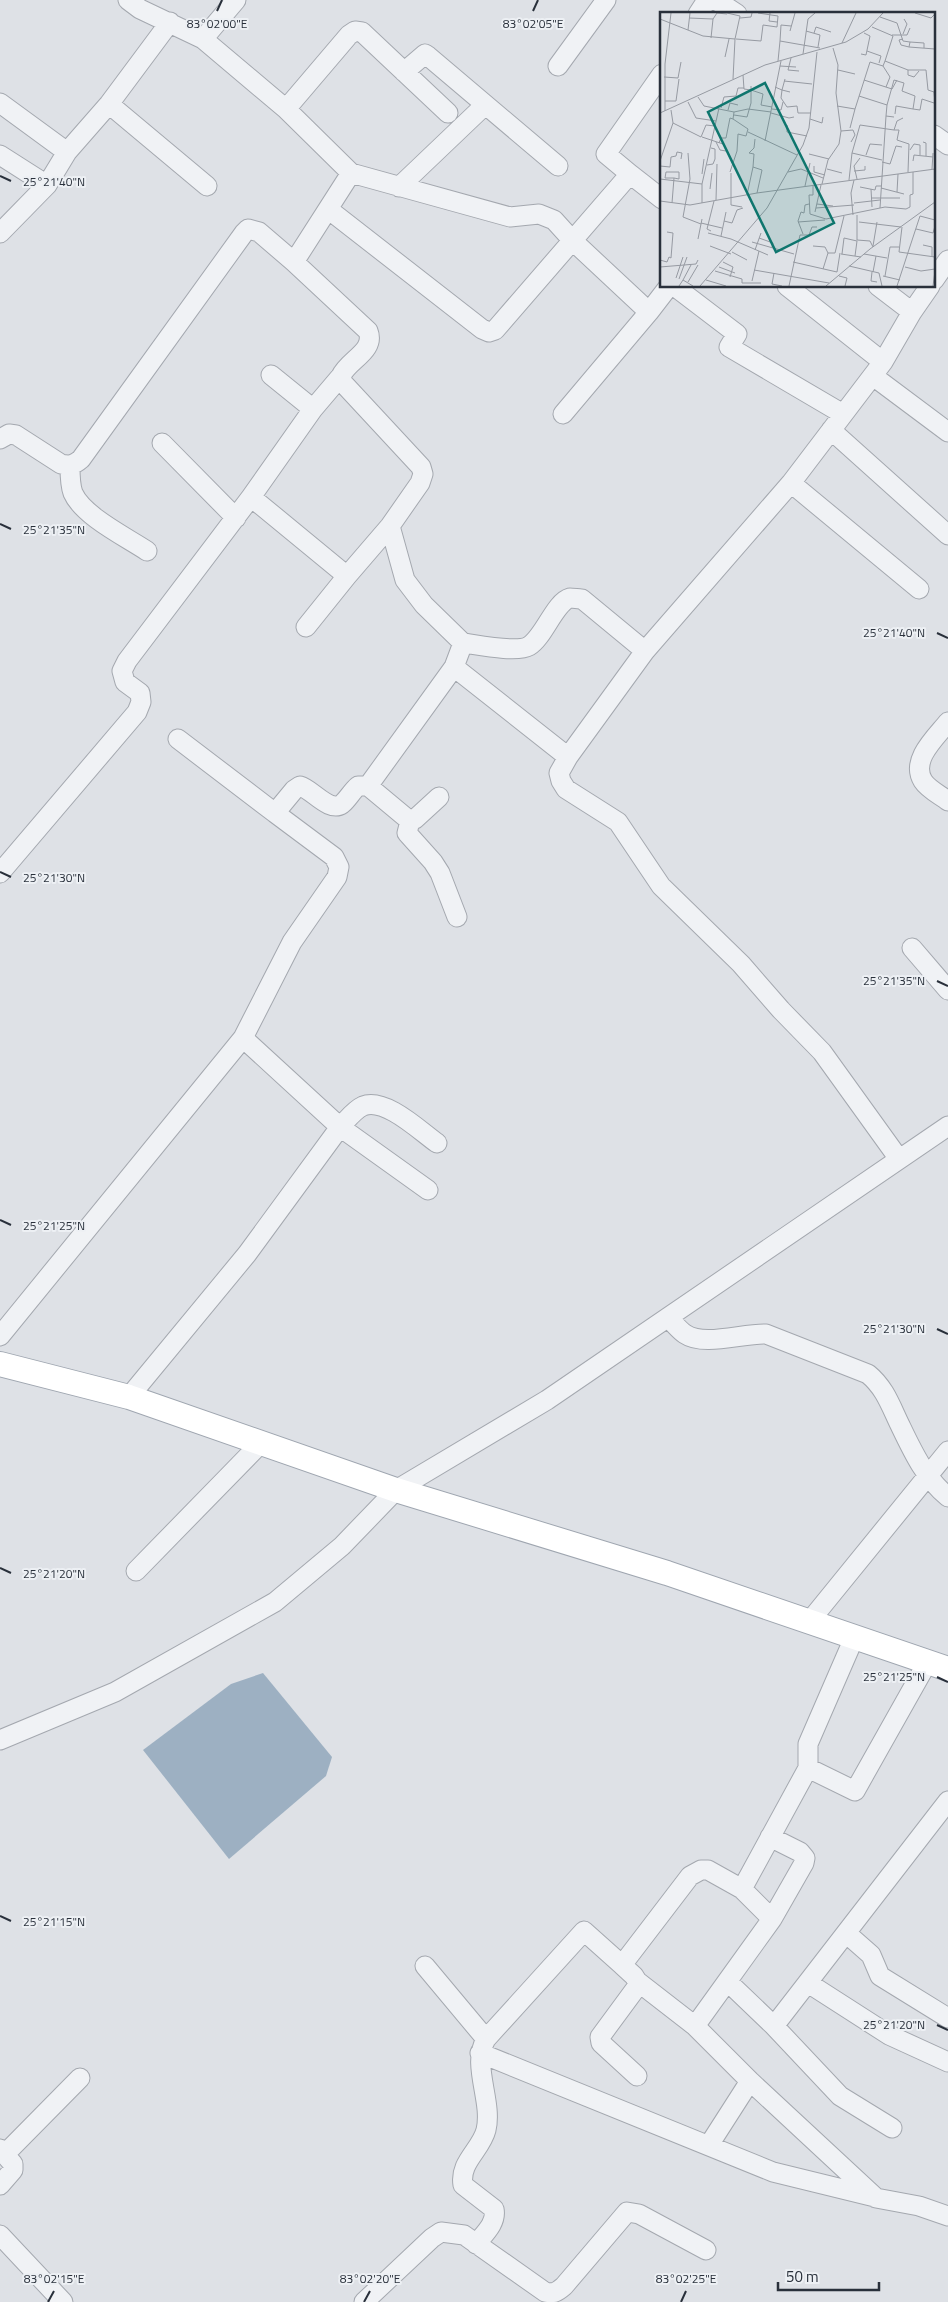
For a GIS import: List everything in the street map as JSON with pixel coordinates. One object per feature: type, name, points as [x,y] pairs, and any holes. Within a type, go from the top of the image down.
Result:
[{"type":"main road","points":[[0,1364],[129,1398],[396,1490],[667,1573],[937,1666]]},
{"type":"street","points":[[128,0],[140,9],[203,39],[286,109],[351,173],[510,217],[539,214],[554,220],[573,241],[649,312]]},
{"type":"street","points":[[203,39],[236,0]]},
{"type":"street","points":[[558,66],[606,0]]},
{"type":"street","points":[[699,12],[707,0]]},
{"type":"street","points":[[716,0],[733,12]]},
{"type":"street","points":[[0,233],[47,184],[67,152],[109,104],[170,22]]},
{"type":"street","points":[[286,109],[349,35],[355,31],[362,32],[448,114]]},
{"type":"street","points":[[404,72],[419,57],[425,54],[558,166]]},
{"type":"street","points":[[660,77],[606,154],[660,197]]},
{"type":"street","points":[[0,104],[67,152]]},
{"type":"street","points":[[109,104],[207,186]]},
{"type":"street","points":[[399,187],[485,106]]},
{"type":"street","points":[[936,136],[948,145]]},
{"type":"street","points":[[0,154],[47,184]]},
{"type":"street","points":[[294,262],[351,173]]},
{"type":"street","points":[[328,209],[482,329],[489,332],[495,330],[630,174]]},
{"type":"street","points":[[0,439],[9,434],[16,435],[61,464],[70,466],[81,459],[248,229],[258,232],[294,262],[368,331],[371,338],[369,346],[344,368],[341,376],[313,409],[236,518],[127,662],[122,671],[125,682],[140,693],[141,702],[137,712],[0,873]]},
{"type":"street","points":[[563,414],[668,288]]},
{"type":"street","points":[[677,288],[737,334],[729,346],[843,414]]},
{"type":"street","points":[[789,288],[948,432]]},
{"type":"street","points":[[881,288],[912,312]]},
{"type":"street","points":[[899,1159],[822,1052],[781,1010],[741,964],[661,886],[618,822],[566,789],[559,773],[568,757],[645,651],[791,483],[878,369],[929,288]]},
{"type":"street","points":[[271,375],[313,409]]},
{"type":"street","points":[[306,627],[390,526],[420,483],[423,474],[421,467],[343,383],[341,376]]},
{"type":"street","points":[[831,430],[948,535]]},
{"type":"street","points":[[162,443],[236,518]]},
{"type":"street","points":[[70,466],[72,491],[77,501],[87,511],[147,551]]},
{"type":"street","points":[[791,483],[919,589]]},
{"type":"street","points":[[251,497],[347,576]]},
{"type":"street","points":[[390,526],[404,580],[424,605],[463,643],[518,649],[528,647],[536,640],[563,604],[570,598],[582,600],[645,651]]},
{"type":"street","points":[[368,786],[454,667],[463,643]]},
{"type":"street","points":[[454,667],[568,757]]},
{"type":"street","points":[[948,722],[926,751],[920,763],[919,772],[924,782],[948,801]]},
{"type":"street","points":[[0,1336],[243,1038],[292,942],[337,877],[339,867],[334,857],[178,739]]},
{"type":"street","points":[[275,813],[294,790],[300,786],[307,788],[330,806],[342,804],[358,786],[368,786],[410,821]]},
{"type":"street","points":[[410,821],[415,819],[439,797]]},
{"type":"street","points":[[410,821],[407,833],[433,862],[440,873],[457,917]]},
{"type":"street","points":[[912,948],[948,990]]},
{"type":"street","points":[[243,1038],[340,1127],[428,1190]]},
{"type":"street","points":[[129,1398],[248,1254],[340,1127],[355,1112],[364,1106],[380,1105],[437,1143]]},
{"type":"street","points":[[0,1740],[115,1692],[276,1602],[342,1546],[396,1490],[547,1400],[948,1126]]},
{"type":"street","points":[[668,1318],[686,1334],[696,1339],[707,1340],[751,1333],[766,1334],[868,1374],[885,1392],[913,1452],[928,1477],[934,1486],[948,1497]]},
{"type":"street","points":[[136,1571],[261,1443]]},
{"type":"street","points":[[809,1622],[948,1451]]},
{"type":"street","points":[[742,1888],[808,1768],[808,1744],[854,1638]]},
{"type":"street","points":[[808,1768],[855,1791],[937,1666]]},
{"type":"street","points":[[774,2026],[948,1801]]},
{"type":"street","points":[[695,2026],[772,1919],[804,1863],[805,1858],[800,1852],[770,1837]]},
{"type":"street","points":[[622,1965],[690,1876],[700,1870],[708,1870],[742,1888],[772,1919]]},
{"type":"street","points":[[476,2244],[493,2222],[495,2215],[494,2209],[490,2204],[463,2185],[461,2176],[463,2168],[486,2129],[483,2046],[584,1931],[638,1980],[695,2026],[750,2081],[876,2198]]},
{"type":"street","points":[[846,1933],[871,1955],[880,1976],[948,2018]]},
{"type":"street","points":[[425,1966],[483,2046],[773,2172],[876,2198],[919,2206],[948,2216]]},
{"type":"street","points":[[637,2076],[601,2043],[600,2037],[636,1990],[639,1984],[638,1980]]},
{"type":"street","points":[[728,1982],[774,2026],[840,2096],[892,2128]]},
{"type":"street","points":[[808,1983],[889,2035],[948,2062]]},
{"type":"street","points":[[0,2186],[13,2170],[14,2164],[3,2152],[80,2078]]},
{"type":"street","points":[[709,2145],[750,2081]]},
{"type":"street","points":[[364,2302],[432,2238],[441,2232],[464,2235],[545,2292],[551,2293],[557,2292],[564,2286],[627,2212],[639,2214],[706,2250]]},
{"type":"street","points":[[0,2235],[63,2302]]},
{"type":"water","points":[[263,1673],[332,1757],[326,1776],[229,1859],[143,1750],[231,1684]]}]
